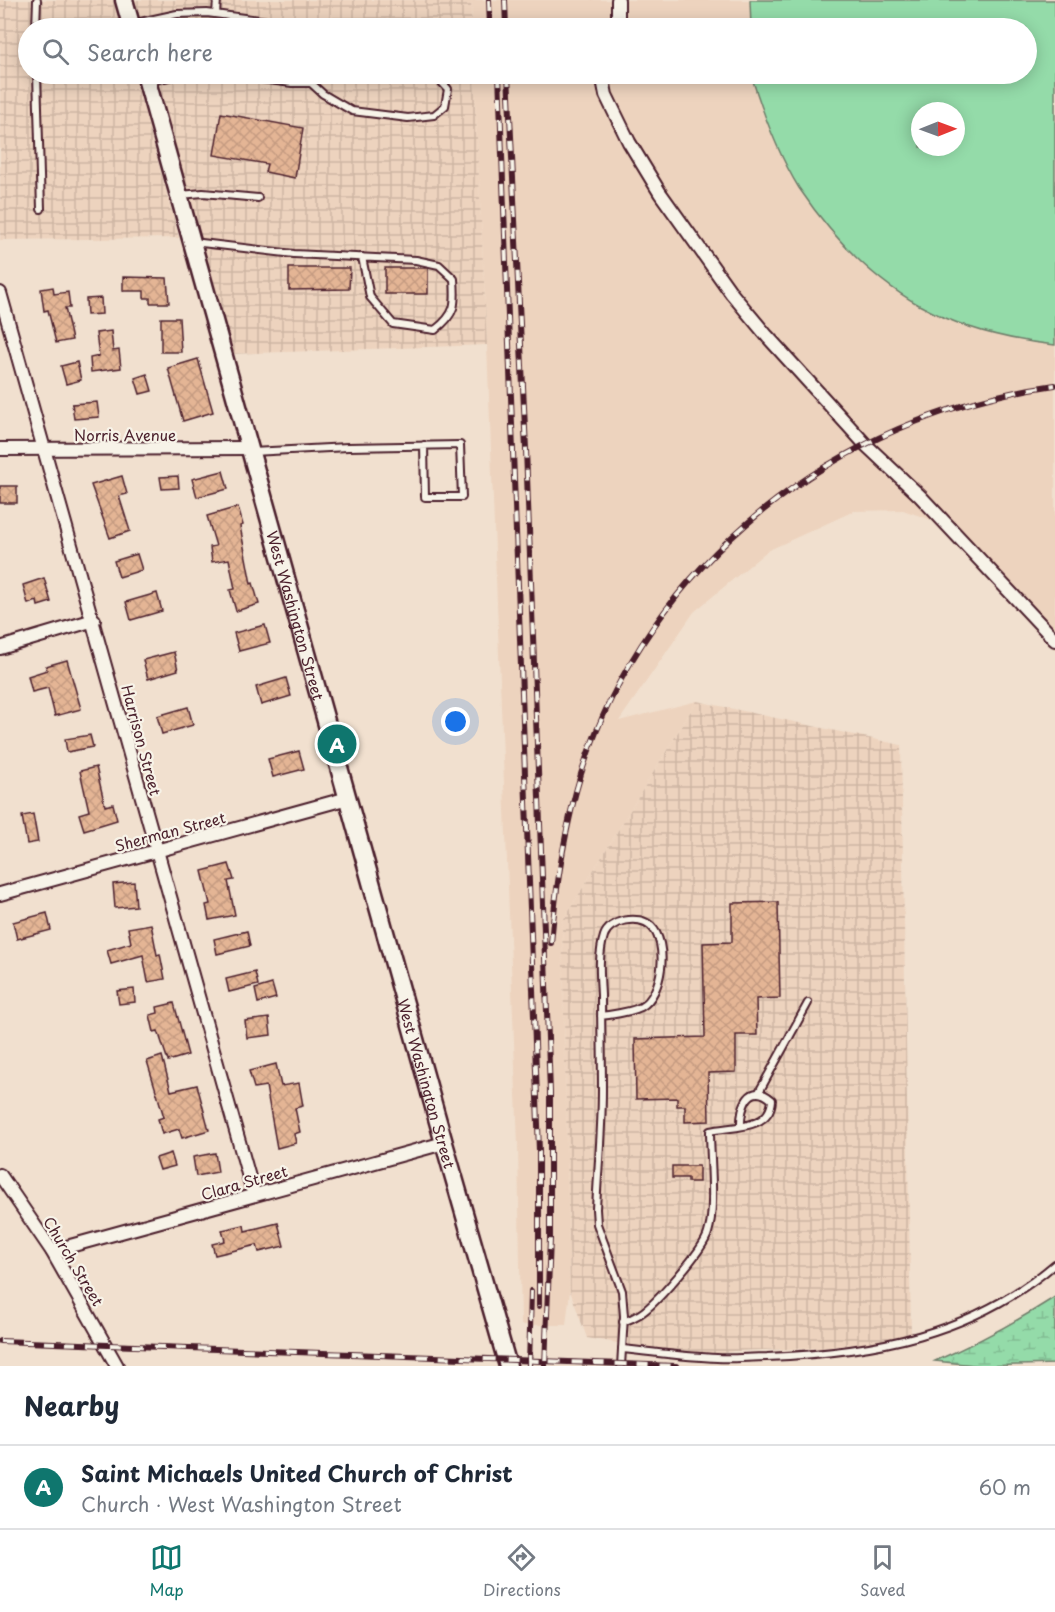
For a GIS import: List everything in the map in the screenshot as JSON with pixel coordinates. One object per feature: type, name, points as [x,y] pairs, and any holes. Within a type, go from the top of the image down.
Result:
[{"type":"main road","points":[[124,0],[130,18]]},
{"type":"main road","name":"West Washington Street","points":[[148,84],[508,1366]]},
{"type":"street","points":[[618,0],[618,18]]},
{"type":"street","points":[[604,84],[606,95],[660,194],[732,294],[865,444],[920,496],[1055,640]]},
{"type":"street","name":"Harrison Street","points":[[0,293],[254,1195]]},
{"type":"street","name":"Norris Avenue","points":[[0,449],[251,450]]},
{"type":"street","points":[[0,648],[94,621]]},
{"type":"street","name":"Sherman Street","points":[[0,894],[348,798]]},
{"type":"street","name":"Clara Street","points":[[52,1251],[444,1143]]},
{"type":"street","name":"Church Street","points":[[0,1174],[52,1251],[117,1366]]},
{"type":"lane","points":[[36,18],[37,0]]},
{"type":"lane","points":[[216,14],[217,0]]},
{"type":"lane","points":[[162,18],[177,14],[216,14],[245,18]]},
{"type":"lane","points":[[37,84],[41,208]]},
{"type":"lane","points":[[312,84],[322,94],[352,111],[408,118],[434,116],[445,106],[448,89],[443,84]]},
{"type":"lane","points":[[179,195],[203,193],[258,198]]},
{"type":"lane","points":[[192,242],[294,254],[362,257],[416,260],[439,265],[454,279],[456,296],[449,319],[435,330],[393,324],[370,297],[362,257]]},
{"type":"lane","points":[[251,450],[424,445],[460,445],[462,497],[426,497],[424,445]]},
{"type":"lane","points":[[601,1016],[642,1007],[653,997],[660,978],[661,954],[657,935],[650,924],[638,920],[626,920],[615,924],[606,931],[600,948],[602,1094],[596,1209],[597,1224],[622,1291],[624,1322],[621,1366]]},
{"type":"lane","points":[[759,1092],[808,1002]]},
{"type":"lane","points":[[624,1322],[641,1314],[653,1303],[704,1242],[710,1223],[710,1131],[741,1126],[764,1119],[771,1109],[772,1100],[765,1093],[753,1094],[742,1107],[741,1126]]},
{"type":"lane","points":[[622,1349],[717,1358],[813,1354],[899,1342],[986,1310],[1017,1292],[1055,1264]]},
{"type":"shaded area","points":[[0,0],[113,0],[118,18],[18,18],[18,84],[137,84],[179,238],[0,240]]},
{"type":"shaded area","points":[[133,0],[471,0],[472,18],[138,18]]},
{"type":"shaded area","points":[[471,0],[750,0],[751,18],[472,18]]},
{"type":"shaded area","points":[[156,84],[474,84],[487,345],[228,354]]},
{"type":"shaded area","points":[[474,84],[755,84],[763,112],[799,187],[856,258],[884,282],[920,306],[965,326],[1028,342],[1055,345],[1055,650],[943,524],[903,510],[854,511],[767,551],[694,612],[619,721],[697,701],[562,922],[570,1291],[566,1325],[521,1325],[518,1145],[487,345]]},
{"type":"shaded area","points":[[697,701],[901,745],[911,1335],[820,1348],[734,1351],[703,1357],[587,1338],[570,1291],[562,922]]},
{"type":"green space","points":[[750,0],[1055,0],[1055,345],[1003,336],[951,320],[919,305],[884,282],[853,254],[811,205],[784,162],[754,84],[1037,84],[1037,18],[751,18]]},
{"type":"green space","points":[[1055,1297],[1055,1364],[984,1366],[935,1361],[996,1332]]},
{"type":"building","points":[[221,113],[303,128],[295,178],[265,172],[267,164],[214,155]]},
{"type":"building","points":[[289,268],[350,268],[349,289],[289,290]]},
{"type":"building","points":[[385,268],[428,268],[428,294],[385,294]]},
{"type":"building","points":[[123,277],[167,278],[169,303],[150,303],[150,298],[144,298],[144,291],[123,291]]},
{"type":"building","points":[[53,287],[54,294],[68,292],[70,308],[65,308],[72,340],[56,343],[48,310],[44,311],[41,289]]},
{"type":"building","points":[[101,298],[102,314],[87,315],[86,299]]},
{"type":"building","points":[[161,318],[179,318],[181,352],[161,352]]},
{"type":"building","points":[[111,331],[113,351],[119,350],[121,368],[91,372],[90,358],[99,356],[96,333]]},
{"type":"building","points":[[198,359],[213,412],[183,421],[168,368]]},
{"type":"building","points":[[77,362],[81,380],[66,384],[61,366]]},
{"type":"building","points":[[147,374],[152,391],[140,394],[135,378]]},
{"type":"building","points":[[97,402],[99,417],[74,419],[72,404]]},
{"type":"building","points":[[223,471],[228,489],[197,497],[192,479]]},
{"type":"building","points":[[122,476],[127,494],[119,496],[130,531],[110,538],[91,485]]},
{"type":"building","points":[[178,476],[179,488],[162,489],[160,477]]},
{"type":"building","points":[[0,486],[17,486],[17,503],[0,503]]},
{"type":"building","points":[[238,507],[243,525],[240,526],[251,584],[253,583],[259,604],[236,611],[230,590],[235,589],[229,559],[212,562],[210,547],[216,546],[207,516]]},
{"type":"building","points":[[137,554],[142,570],[119,577],[114,561]]},
{"type":"building","points":[[44,578],[51,602],[38,606],[37,601],[28,604],[23,585]]},
{"type":"building","points":[[157,593],[162,611],[131,620],[126,602]]},
{"type":"building","points":[[265,625],[270,643],[239,651],[234,633]]},
{"type":"building","points":[[174,652],[178,670],[148,679],[143,660]]},
{"type":"building","points":[[67,660],[81,709],[55,716],[48,688],[32,692],[28,676],[47,670],[46,666]]},
{"type":"building","points":[[286,678],[291,696],[261,705],[256,687]]},
{"type":"building","points":[[188,707],[193,725],[162,734],[157,716]]},
{"type":"building","points":[[90,735],[93,747],[67,752],[65,739]]},
{"type":"building","points":[[299,751],[304,769],[273,777],[268,759]]},
{"type":"building","points":[[96,767],[105,806],[113,804],[117,820],[84,830],[79,814],[89,811],[80,771]]},
{"type":"building","points":[[33,814],[38,842],[27,844],[22,816]]},
{"type":"building","points":[[229,864],[234,880],[228,881],[235,915],[209,920],[206,905],[210,904],[202,871]]},
{"type":"building","points":[[134,882],[136,906],[115,908],[113,884]]},
{"type":"building","points":[[778,902],[780,998],[756,999],[757,1035],[736,1035],[736,1072],[708,1073],[709,1121],[685,1122],[685,1106],[677,1106],[677,1098],[636,1099],[635,1039],[705,1037],[703,943],[732,942],[732,903]]},
{"type":"building","points":[[47,913],[51,930],[17,939],[13,922]]},
{"type":"building","points":[[151,924],[157,955],[160,954],[165,979],[148,982],[143,955],[111,964],[107,950],[131,943],[128,928]]},
{"type":"building","points":[[247,931],[250,946],[217,954],[214,939]]},
{"type":"building","points":[[255,972],[258,985],[229,992],[226,979]]},
{"type":"building","points":[[272,984],[276,998],[258,1003],[255,989]]},
{"type":"building","points":[[134,989],[135,1002],[119,1004],[117,991]]},
{"type":"building","points":[[174,1003],[188,1055],[168,1061],[158,1031],[154,1032],[150,1015],[158,1013],[157,1007]]},
{"type":"building","points":[[269,1018],[271,1035],[247,1038],[245,1021]]},
{"type":"building","points":[[162,1056],[171,1091],[197,1085],[209,1130],[182,1138],[179,1129],[162,1134],[158,1119],[164,1117],[147,1061]]},
{"type":"building","points":[[276,1064],[281,1086],[299,1083],[303,1106],[295,1108],[300,1132],[294,1134],[296,1143],[277,1148],[266,1086],[254,1088],[249,1071]]},
{"type":"building","points":[[171,1153],[175,1166],[160,1170],[156,1158]]},
{"type":"building","points":[[215,1153],[218,1172],[196,1176],[193,1157]]},
{"type":"building","points":[[672,1166],[699,1166],[699,1182],[688,1182],[688,1178],[672,1178]]},
{"type":"building","points":[[278,1223],[284,1246],[259,1252],[257,1245],[215,1255],[212,1244],[225,1241],[222,1230],[244,1225],[245,1231]]},
{"type":"railway","points":[[489,0],[490,18]]},
{"type":"railway","points":[[505,0],[506,18]]},
{"type":"railway","points":[[499,84],[539,1151],[539,1306]]},
{"type":"railway","points":[[508,84],[526,449],[550,1092],[550,1239],[545,1366]]},
{"type":"railway","points":[[551,943],[562,858],[581,774],[612,698],[653,628],[703,566],[761,512],[827,466],[898,429],[975,402],[1055,385]]},
{"type":"railway","points":[[529,1366],[531,1291]]},
{"type":"railway","points":[[0,1341],[676,1366]]},
{"type":"place","name":"Saint Michaels United Church of Christ","points":[[337,744]]}]
